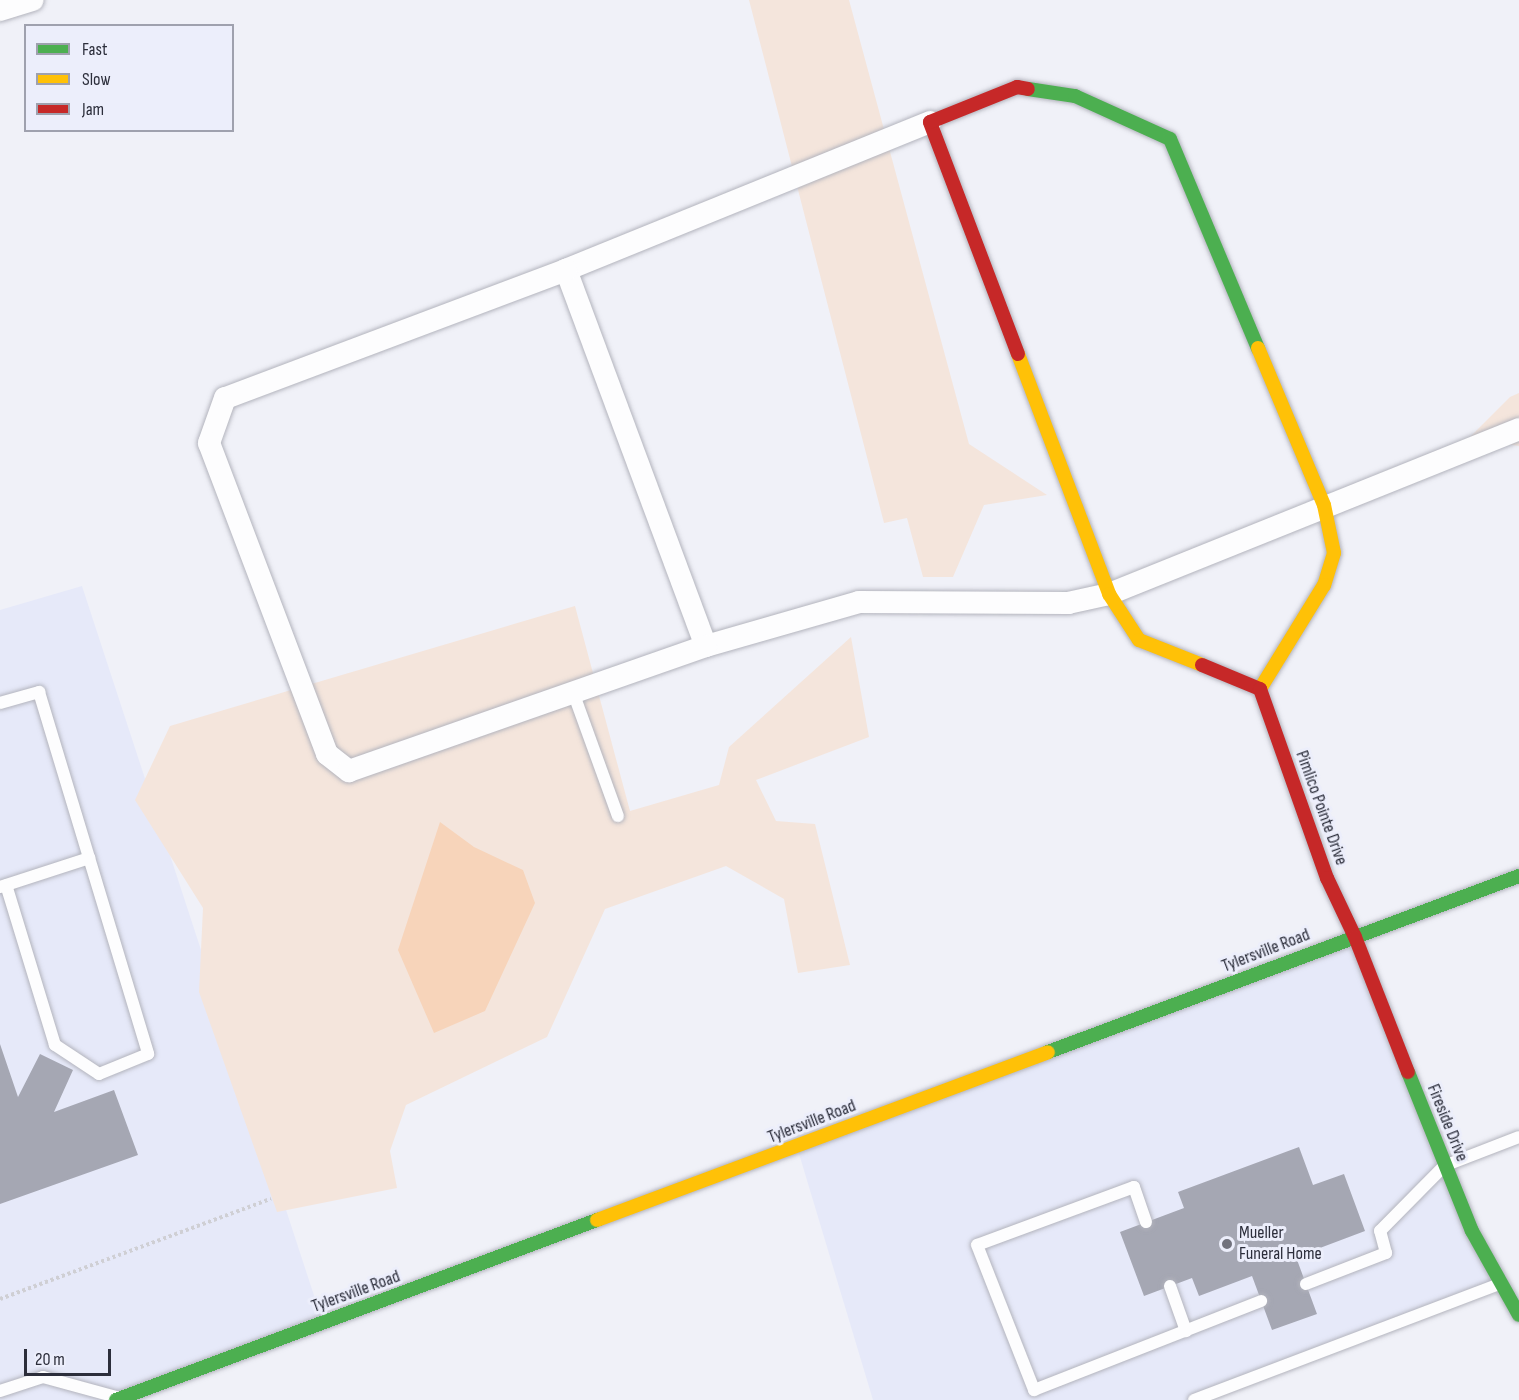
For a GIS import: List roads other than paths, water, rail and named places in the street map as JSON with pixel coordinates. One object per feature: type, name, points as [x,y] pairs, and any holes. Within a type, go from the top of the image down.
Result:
[{"type":"street","points":[[0,10],[33,0]]},
{"type":"street","points":[[930,122],[1109,594],[1139,640],[1260,689],[1324,585],[1334,553],[1324,505],[1170,139],[1075,96],[1017,87],[930,122],[566,270],[225,398],[209,443],[327,754],[349,771],[706,646],[860,602],[1068,603],[1109,594],[1324,505],[1519,429]]},
{"type":"street","points":[[566,270],[706,646]]},
{"type":"street","name":"Pimlico Pointe Drive","points":[[1260,689],[1327,878],[1355,937]]},
{"type":"street","name":"Tylersville Road","points":[[118,1399],[1519,876]]},
{"type":"street","name":"Fireside Drive","points":[[1355,937],[1444,1166],[1501,1284],[1519,1315]]},
{"type":"lane","points":[[0,703],[39,692],[89,858],[148,1054],[99,1074],[55,1045],[3,886],[89,858]]},
{"type":"lane","points":[[573,692],[618,816]]},
{"type":"lane","points":[[1306,1284],[1386,1253],[1380,1231],[1444,1166],[1519,1137]]},
{"type":"lane","points":[[1146,1222],[1134,1187],[977,1245],[1034,1390],[1261,1301]]},
{"type":"lane","points":[[1194,1400],[1501,1284]]},
{"type":"lane","points":[[1170,1286],[1186,1331]]},
{"type":"lane","points":[[0,1391],[44,1377],[118,1399]]},
{"type":"place","name":"Mueller Funeral Home","points":[[1227,1244]]}]
